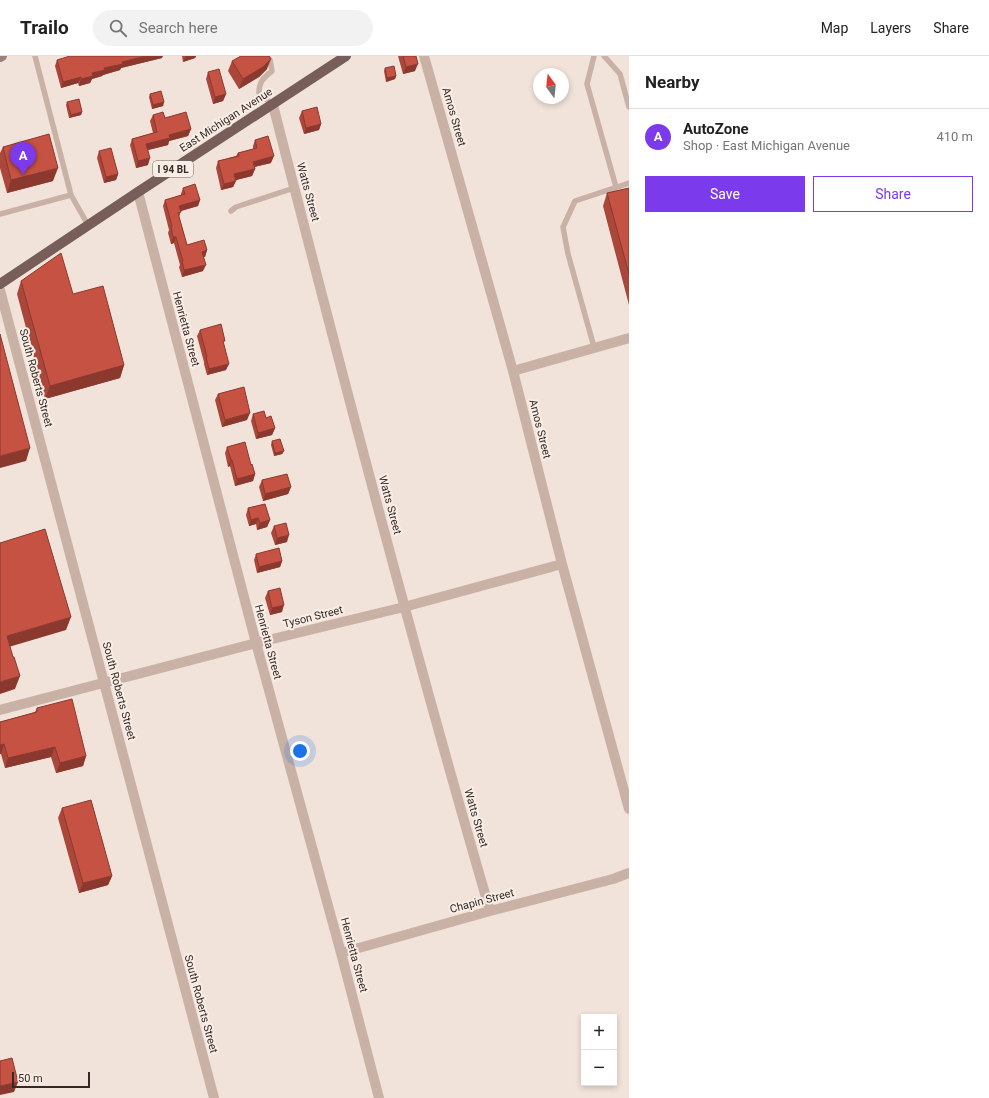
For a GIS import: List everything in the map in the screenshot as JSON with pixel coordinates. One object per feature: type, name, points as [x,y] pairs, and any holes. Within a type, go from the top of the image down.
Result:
[{"type":"main road","name":"East Michigan Avenue","points":[[0,284],[346,56]]},
{"type":"street","name":"Amos Street","points":[[424,56],[512,370],[562,564],[629,809]]},
{"type":"street","name":"Watts Street","points":[[273,105],[404,607],[445,756],[490,910]]},
{"type":"street","name":"Henrietta Street","points":[[138,192],[256,643],[379,1098]]},
{"type":"street","name":"South Roberts Street","points":[[0,290],[214,1098]]},
{"type":"street","points":[[512,370],[629,338]]},
{"type":"street","name":"Tyson Street","points":[[0,710],[256,643],[404,607],[562,564]]},
{"type":"street","name":"Chapin Street","points":[[341,953],[490,910],[614,879],[629,873]]},
{"type":"lane","points":[[35,56],[71,195],[88,225]]},
{"type":"lane","points":[[266,56],[270,60],[272,71],[261,80],[259,85],[259,93],[273,105]]},
{"type":"lane","points":[[594,56],[587,84],[616,187]]},
{"type":"lane","points":[[604,56],[620,74],[629,107]]},
{"type":"lane","points":[[594,347],[568,254],[564,227],[575,201],[629,183]]},
{"type":"lane","points":[[231,211],[236,207],[294,188]]},
{"type":"lane","points":[[0,214],[71,195]]},
{"type":"building","points":[[70,56],[146,56],[122,62],[123,64],[104,68],[105,70],[92,73],[93,76],[81,79],[81,77],[63,82],[57,60]]},
{"type":"building","points":[[241,56],[269,56],[271,59],[263,67],[243,79],[232,61]]},
{"type":"building","points":[[403,56],[416,56],[418,64],[406,67]]},
{"type":"building","points":[[394,66],[396,76],[387,78],[385,68]]},
{"type":"building","points":[[219,69],[226,94],[215,97],[208,72]]},
{"type":"building","points":[[161,91],[164,102],[153,105],[150,94]]},
{"type":"building","points":[[79,99],[82,112],[71,115],[67,102]]},
{"type":"building","points":[[317,107],[321,124],[306,128],[302,111]]},
{"type":"building","points":[[163,112],[165,118],[186,112],[191,129],[169,135],[170,138],[146,144],[150,158],[138,161],[132,139],[157,132],[153,115]]},
{"type":"building","points":[[49,134],[58,168],[11,180],[3,147]]},
{"type":"building","points":[[268,136],[274,156],[253,162],[255,169],[234,174],[236,181],[224,184],[218,161],[239,156],[238,153],[257,148],[255,140]]},
{"type":"building","points":[[111,148],[118,174],[106,177],[99,151]]},
{"type":"building","points":[[195,184],[200,200],[179,206],[181,212],[178,213],[187,245],[204,240],[207,250],[202,252],[206,265],[184,270],[176,237],[173,237],[172,226],[165,200],[185,194],[183,188]]},
{"type":"building","points":[[629,188],[629,274],[607,193]]},
{"type":"building","points":[[61,253],[73,294],[103,286],[124,365],[50,386],[21,281]]},
{"type":"building","points":[[221,324],[225,341],[223,341],[229,364],[209,369],[200,330]]},
{"type":"building","points":[[0,334],[30,448],[0,456]]},
{"type":"building","points":[[244,387],[250,413],[225,420],[218,394]]},
{"type":"building","points":[[264,411],[266,418],[271,416],[275,428],[258,433],[253,414]]},
{"type":"building","points":[[280,439],[284,451],[275,453],[272,441]]},
{"type":"building","points":[[245,442],[255,474],[237,479],[227,447]]},
{"type":"building","points":[[287,474],[291,487],[265,494],[262,480]]},
{"type":"building","points":[[265,504],[270,520],[260,523],[258,518],[251,520],[248,508]]},
{"type":"building","points":[[286,523],[289,535],[277,538],[274,526]]},
{"type":"building","points":[[45,529],[71,617],[7,636],[20,676],[0,682],[0,543]]},
{"type":"building","points":[[279,548],[282,561],[259,567],[256,554]]},
{"type":"building","points":[[280,588],[284,605],[272,608],[268,591]]},
{"type":"building","points":[[72,699],[86,756],[60,763],[55,747],[8,758],[4,744],[0,745],[0,722],[37,712],[37,708]]},
{"type":"building","points":[[91,800],[112,876],[83,883],[62,808]]},
{"type":"building","points":[[12,1058],[18,1082],[0,1086],[0,1061]]},
{"type":"place","name":"AutoZone","points":[[23,175]]}]
